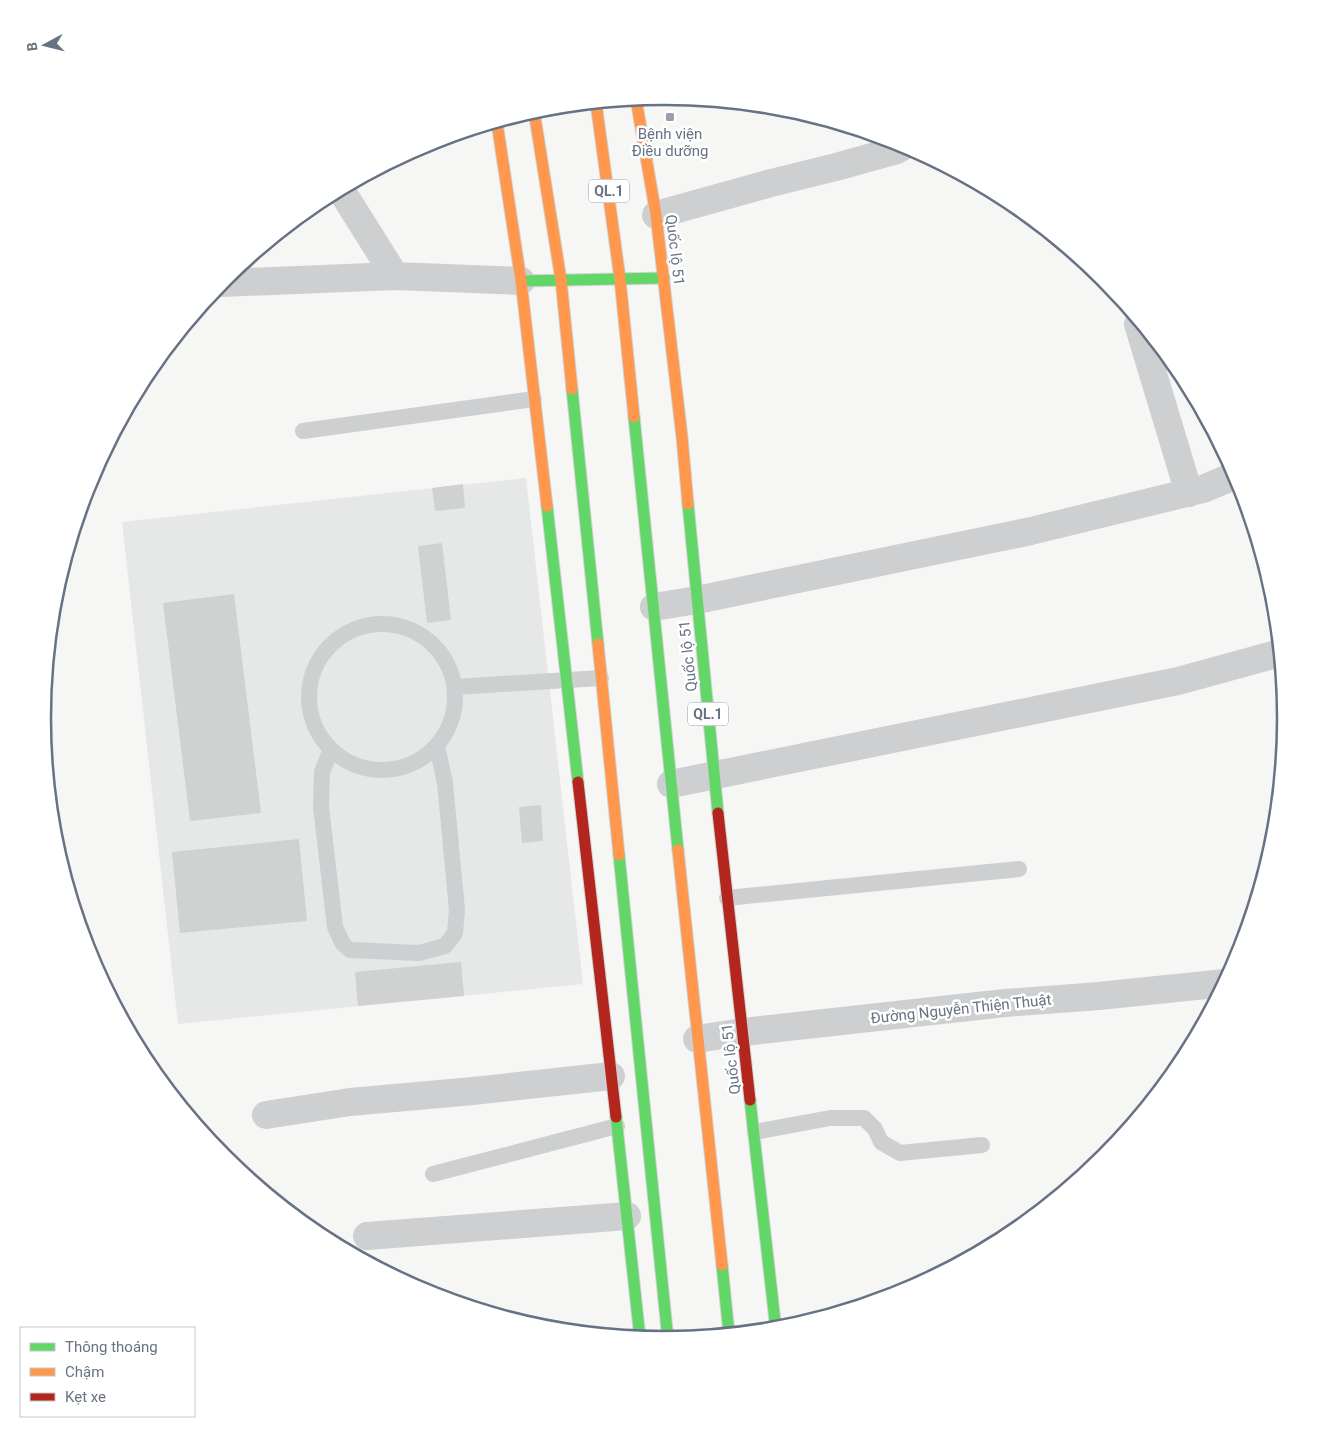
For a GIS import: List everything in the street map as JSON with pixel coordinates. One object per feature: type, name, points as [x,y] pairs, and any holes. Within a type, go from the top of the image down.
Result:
[{"type":"main road","name":"Quốc lộ 51","points":[[637,106],[656,216],[664,278],[682,437],[727,898],[775,1322]]},
{"type":"main road","name":"Quốc lộ 51","points":[[597,109],[620,279],[728,1328]]},
{"type":"main road","points":[[535,119],[561,280],[667,1332]]},
{"type":"main road","points":[[498,129],[521,281],[639,1331]]},
{"type":"main road","points":[[521,281],[664,278]]},
{"type":"street","points":[[656,216],[895,151]]},
{"type":"street","points":[[345,196],[395,276]]},
{"type":"street","points":[[234,283],[395,276],[521,281]]},
{"type":"street","points":[[1140,332],[1189,493]]},
{"type":"street","points":[[654,607],[697,600],[1032,531],[1203,490],[1229,478]]},
{"type":"street","points":[[671,784],[1178,681],[1274,655]]},
{"type":"street","name":"Đường Nguyễn Thiện Thuật","points":[[697,1039],[743,1032],[1005,1003],[1218,984]]},
{"type":"street","points":[[266,1115],[350,1102],[611,1076]]},
{"type":"street","points":[[367,1236],[627,1216]]},
{"type":"lane","points":[[304,431],[534,399]]},
{"type":"lane","points":[[372,623],[403,626],[430,642],[442,655],[450,670],[455,687],[452,719],[437,746],[412,765],[381,771],[350,764],[325,745],[311,717],[309,686],[320,656],[342,634],[372,623]]},
{"type":"lane","points":[[455,687],[601,678]]},
{"type":"lane","points":[[331,749],[322,772],[321,807],[335,927],[343,944],[350,950],[419,953],[446,946],[455,933],[457,910],[445,782],[437,746]]},
{"type":"lane","points":[[727,898],[1019,869]]},
{"type":"lane","points":[[755,1132],[830,1118],[864,1118],[875,1129],[881,1142],[900,1153],[982,1145]]},
{"type":"lane","points":[[433,1174],[617,1126]]},
{"type":"shaded area","points":[[526,478],[583,984],[178,1024],[122,522]]},
{"type":"building","points":[[463,484],[465,508],[435,511],[432,488]]},
{"type":"building","points":[[442,543],[451,620],[427,623],[418,546]]},
{"type":"building","points":[[234,594],[261,813],[190,821],[163,603]]},
{"type":"building","points":[[541,805],[543,841],[522,843],[519,807]]},
{"type":"building","points":[[299,839],[307,921],[180,933],[172,852]]},
{"type":"building","points":[[461,962],[464,996],[358,1006],[355,972]]},
{"type":"traffic: fast","points":[[521,281],[664,278]]},
{"type":"traffic: fast","points":[[572,389],[598,644]]},
{"type":"traffic: fast","points":[[634,417],[678,850]]},
{"type":"traffic: fast","points":[[688,504],[718,813]]},
{"type":"traffic: fast","points":[[547,506],[578,782]]},
{"type":"traffic: fast","points":[[619,855],[667,1332]]},
{"type":"traffic: fast","points":[[750,1100],[775,1322]]},
{"type":"traffic: fast","points":[[616,1117],[639,1331]]},
{"type":"traffic: fast","points":[[722,1265],[728,1328]]},
{"type":"traffic: slow","points":[[637,106],[656,215],[688,504]]},
{"type":"traffic: slow","points":[[597,109],[620,279],[634,417]]},
{"type":"traffic: slow","points":[[535,119],[561,280],[572,389]]},
{"type":"traffic: slow","points":[[498,129],[521,281],[547,506]]},
{"type":"traffic: slow","points":[[598,644],[619,855]]},
{"type":"traffic: slow","points":[[678,850],[722,1265]]},
{"type":"traffic: jam","points":[[578,782],[616,1117]]},
{"type":"traffic: jam","points":[[718,813],[750,1100]]},
{"type":"place","name":"Bệnh viện Điều dưỡng","points":[[670,117]]}]
